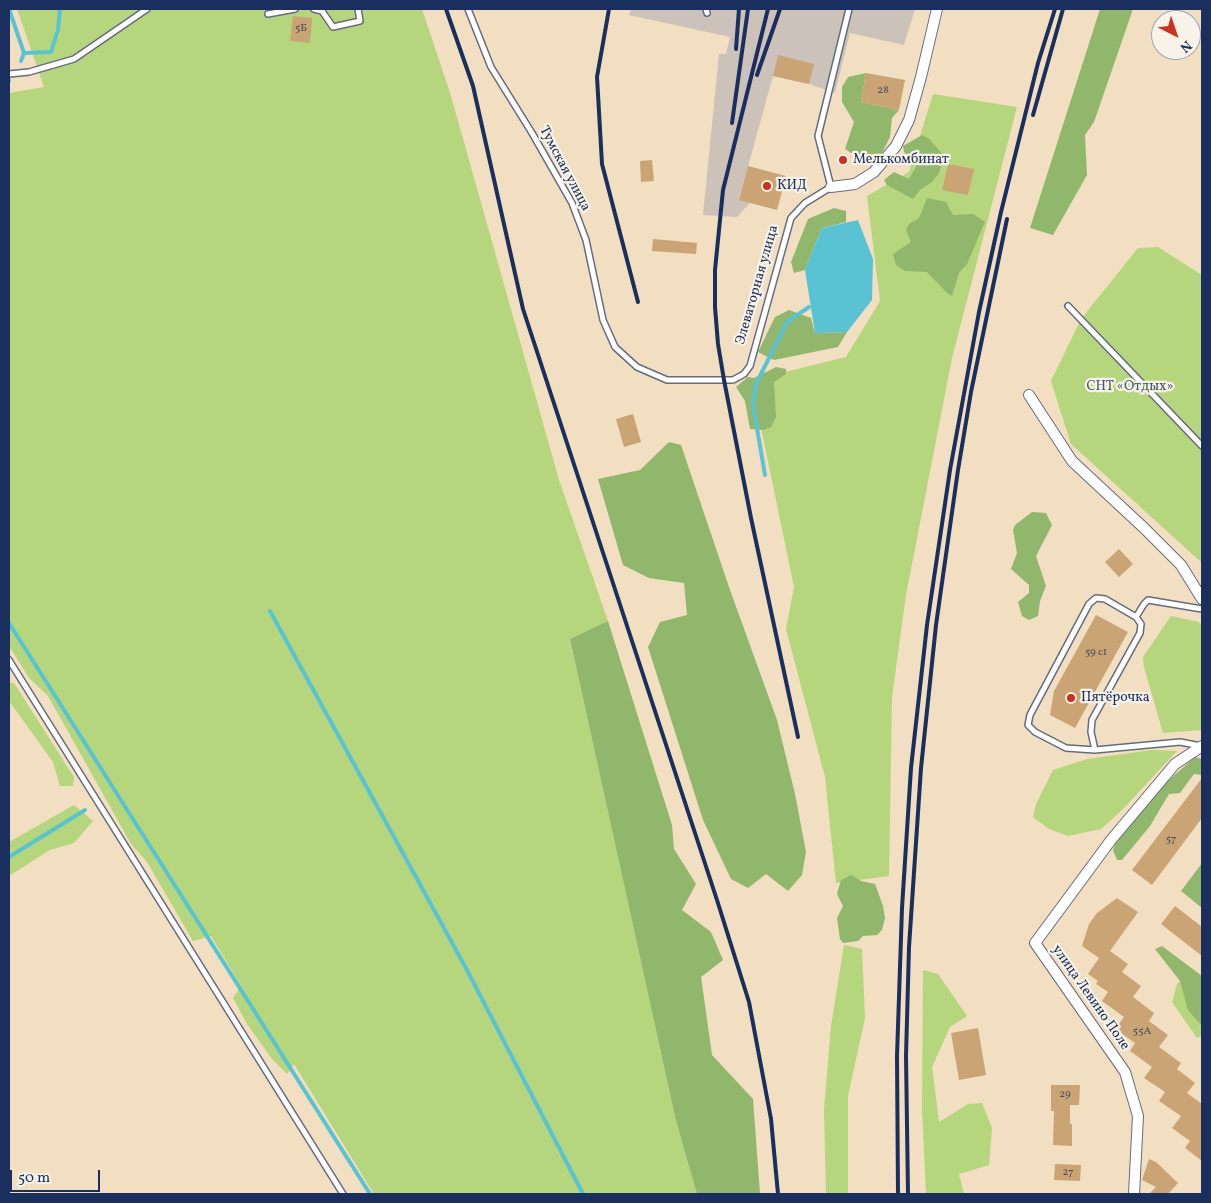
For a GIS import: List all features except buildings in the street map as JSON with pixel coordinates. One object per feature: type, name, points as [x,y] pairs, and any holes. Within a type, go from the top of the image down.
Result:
[{"type":"street","name":"Элеваторная улица","points":[[831,187],[855,184],[874,172],[896,146],[914,103],[938,9]]},
{"type":"street","points":[[1029,395],[1072,461],[1181,565],[1202,599]]},
{"type":"street","name":"улица Левино Поле","points":[[1134,1194],[1138,1116],[1125,1072],[1035,943],[1111,840],[1175,764],[1202,746]]},
{"type":"lane","points":[[9,74],[29,72],[74,59],[147,9]]},
{"type":"lane","points":[[268,14],[296,9]]},
{"type":"lane","points":[[314,9],[322,11],[333,27],[360,21],[358,9]]},
{"type":"lane","name":"Тумская улица","points":[[468,9],[491,67],[572,203],[586,240],[603,320],[615,347],[637,367],[667,380]]},
{"type":"lane","points":[[831,187],[818,136],[849,9]]},
{"type":"lane","name":"Элеваторная улица","points":[[667,380],[733,380],[744,374],[750,366],[792,218],[805,203],[831,187]]},
{"type":"lane","points":[[1068,306],[1202,446]]},
{"type":"lane","points":[[1095,750],[1091,732],[1092,720],[1140,633],[1141,624],[1136,617],[1104,599],[1096,598],[1088,604],[1030,715],[1028,725],[1035,732],[1066,748],[1095,750],[1180,742],[1202,746]]},
{"type":"lane","points":[[1136,617],[1148,600],[1202,609]]},
{"type":"lane","points":[[9,660],[343,1194]]},
{"type":"shaded area","points":[[631,9],[915,9],[904,45],[850,33],[835,93],[809,84],[773,76],[739,199],[750,203],[737,217],[703,215],[719,54],[726,54],[730,37],[629,15]]},
{"type":"green space","points":[[17,9],[422,9],[451,96],[559,480],[608,621],[570,639],[676,1121],[697,1194],[374,1194],[294,1064],[287,1074],[272,1059],[247,1024],[233,998],[241,986],[211,936],[193,941],[147,862],[131,844],[48,696],[29,678],[9,646],[9,93],[44,87]]},
{"type":"green space","points":[[1100,9],[1133,9],[1094,122],[1085,135],[1087,175],[1053,235],[1030,228]]},
{"type":"green space","points":[[866,73],[861,102],[899,110],[892,118],[890,137],[882,153],[878,159],[865,162],[845,149],[854,122],[842,102],[842,87],[848,77]]},
{"type":"green space","points":[[933,94],[1017,107],[952,358],[906,595],[892,697],[889,876],[836,883],[825,777],[786,629],[794,587],[754,394],[769,376],[846,357],[880,301],[867,196],[909,172]]},
{"type":"green space","points":[[922,135],[929,139],[944,156],[939,173],[913,199],[887,185],[884,180],[894,172],[909,179],[917,165],[904,152],[903,146]]},
{"type":"green space","points":[[927,198],[946,202],[953,215],[973,214],[985,222],[967,264],[959,273],[952,296],[927,272],[905,271],[896,265],[893,254],[911,242],[906,230],[909,224],[919,218]]},
{"type":"green space","points":[[834,208],[846,211],[846,222],[822,228],[805,270],[794,273],[791,262],[808,219]]},
{"type":"green space","name":"СНТ «Отдых»","points":[[1158,247],[1202,275],[1202,563],[1071,444],[1051,381],[1081,319],[1138,248]]},
{"type":"green space","points":[[789,310],[811,318],[815,333],[847,332],[838,347],[774,360],[758,352],[775,317]]},
{"type":"green space","points":[[776,367],[786,369],[786,374],[774,382],[776,417],[771,427],[764,430],[750,429],[745,401],[736,387],[748,377],[754,378]]},
{"type":"green space","points":[[669,442],[681,445],[730,590],[777,720],[795,794],[806,852],[802,875],[788,891],[766,874],[748,888],[731,879],[703,820],[648,647],[660,622],[687,615],[684,583],[649,578],[623,565],[598,479],[640,470]]},
{"type":"green space","points":[[1032,512],[1046,513],[1052,525],[1036,556],[1046,586],[1040,601],[1038,616],[1029,620],[1022,616],[1018,602],[1029,593],[1029,585],[1011,569],[1017,553],[1013,530],[1015,525]]},
{"type":"green space","points":[[1171,616],[1199,622],[1202,625],[1202,730],[1163,733],[1144,667],[1143,657]]},
{"type":"green space","points":[[608,621],[672,825],[674,849],[696,884],[682,910],[711,932],[723,960],[701,977],[712,1055],[753,1099],[760,1194],[697,1194],[676,1121],[570,639]]},
{"type":"green space","points":[[9,683],[14,683],[74,777],[73,786],[60,786],[53,762],[9,701]]},
{"type":"green space","points":[[1152,750],[1177,751],[1123,809],[1101,829],[1068,836],[1049,829],[1033,817],[1036,804],[1053,770],[1087,759]]},
{"type":"green space","points":[[1195,757],[1202,759],[1202,775],[1194,774],[1180,793],[1169,794],[1150,826],[1122,860],[1117,860],[1113,850],[1117,839],[1161,787]]},
{"type":"green space","points":[[74,805],[93,821],[74,843],[50,850],[9,876],[9,842]]},
{"type":"green space","points":[[1202,863],[1202,908],[1181,891]]},
{"type":"green space","points":[[851,875],[861,881],[875,884],[885,918],[882,930],[877,935],[863,936],[858,941],[843,943],[840,939],[837,918],[843,906],[837,894],[841,880]]},
{"type":"green space","points":[[844,945],[862,949],[865,1018],[848,1096],[848,1194],[826,1194],[824,1110],[831,1026]]},
{"type":"green space","points":[[1162,946],[1202,976],[1202,1026],[1188,1010],[1180,981],[1155,949]]},
{"type":"green space","points":[[923,970],[938,974],[967,1016],[950,1027],[932,1067],[939,1122],[968,1104],[982,1103],[992,1128],[989,1165],[959,1174],[964,1194],[926,1194],[922,1108]]},
{"type":"green space","points":[[1183,980],[1202,1007],[1202,1035],[1197,1038],[1172,1002],[1177,984]]},
{"type":"water","points":[[858,220],[873,259],[872,300],[847,332],[815,333],[805,270],[822,228]]},
{"type":"waterway","points":[[9,9],[24,53],[21,61]]},
{"type":"waterway","points":[[24,53],[51,52],[58,30],[60,9]]},
{"type":"waterway","points":[[765,475],[753,405],[756,384],[787,322],[809,307]]},
{"type":"waterway","points":[[270,611],[467,970],[583,1194]]},
{"type":"waterway","points":[[9,623],[370,1194]]},
{"type":"waterway","points":[[9,857],[85,810]]},
{"type":"railway","points":[[446,9],[473,86],[523,309],[749,1002],[771,1119],[778,1194]]},
{"type":"railway","points":[[609,9],[597,77],[602,164],[638,302]]},
{"type":"railway","points":[[736,49],[739,9]]},
{"type":"railway","points":[[732,123],[748,9]]},
{"type":"railway","points":[[768,9],[723,190],[715,270],[715,307],[718,344],[724,380],[751,518],[798,737]]},
{"type":"railway","points":[[757,75],[780,9]]},
{"type":"railway","points":[[898,1194],[897,1056],[902,908],[911,768],[927,625],[950,470],[979,312],[1001,212],[1038,63],[1055,9]]},
{"type":"railway","points":[[1033,115],[1063,9]]},
{"type":"railway","points":[[908,1194],[906,1056],[909,947],[921,768],[936,625],[958,470],[971,392],[1007,219]]},
{"type":"place","name":"Мелькомбинат","points":[[843,160]]},
{"type":"place","name":"КИД","points":[[767,186]]},
{"type":"place","name":"Пятёрочка","points":[[1071,698]]}]
